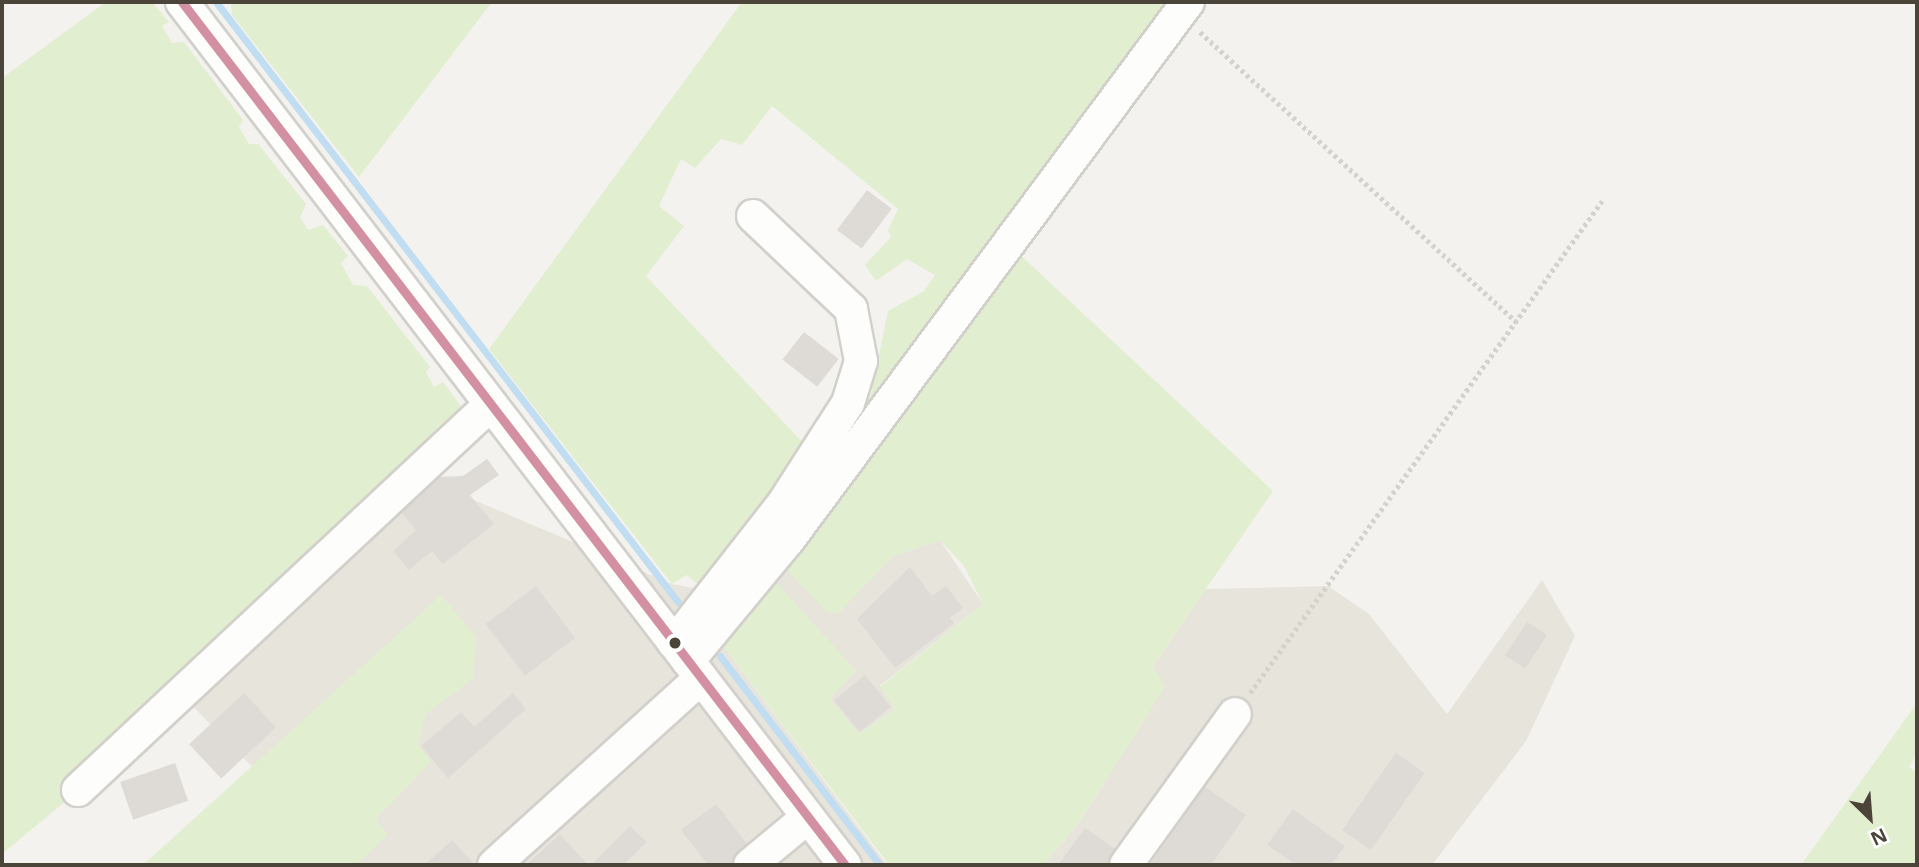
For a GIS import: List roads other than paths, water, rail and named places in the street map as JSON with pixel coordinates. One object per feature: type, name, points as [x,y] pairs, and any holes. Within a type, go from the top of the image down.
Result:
[{"type":"street","points":[[182,2],[845,865]]},
{"type":"street","points":[[494,865],[688,661],[789,539],[1184,8]]},
{"type":"street","points":[[688,661],[848,402],[861,361],[851,309],[753,216]]},
{"type":"street","points":[[78,790],[492,404]]},
{"type":"street","points":[[1126,865],[1236,714]]},
{"type":"street","points":[[750,865],[808,817]]},
{"type":"waterway","points":[[216,2],[678,602]]},
{"type":"waterway","points":[[720,656],[880,865]]}]
